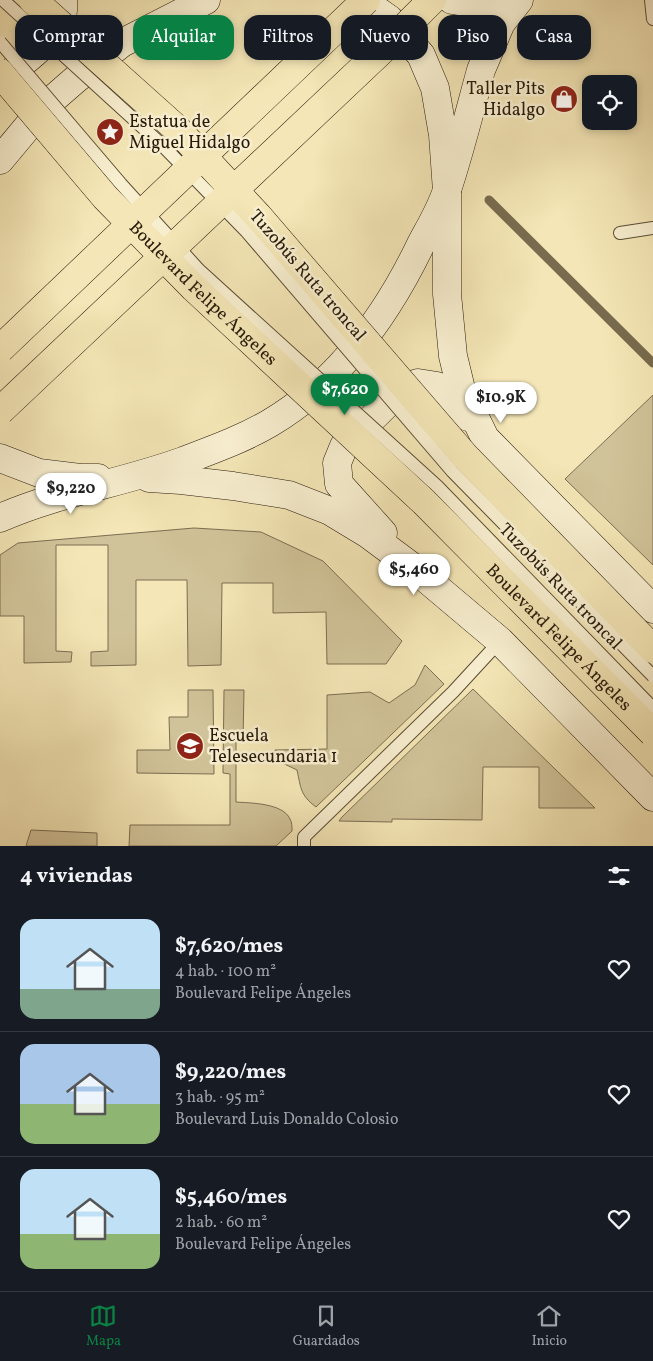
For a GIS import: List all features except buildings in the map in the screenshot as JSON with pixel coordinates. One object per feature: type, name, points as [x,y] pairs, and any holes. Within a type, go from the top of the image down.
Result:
[{"type":"main road","points":[[33,0],[184,136],[258,216],[464,455],[653,649]]},
{"type":"main road","points":[[0,78],[8,75],[54,33],[64,8],[63,0]]},
{"type":"main road","points":[[0,160],[46,106],[76,79],[122,43],[206,0]]},
{"type":"main road","points":[[362,0],[389,19],[421,55],[434,88],[444,135],[447,191],[447,294],[454,356],[461,389],[484,438]]},
{"type":"main road","points":[[0,349],[366,0]]},
{"type":"main road","points":[[0,411],[432,0]]},
{"type":"main road","points":[[452,0],[478,4],[493,0]]},
{"type":"main road","points":[[0,518],[46,500],[129,478],[182,461],[234,441],[270,423],[305,398],[335,373],[370,330],[403,281],[447,191],[481,70],[501,23],[519,0]]},
{"type":"main road","name":"Boulevard Felipe Ángeles","points":[[0,73],[105,197],[194,288],[424,502],[653,733]]},
{"type":"main road","points":[[411,566],[339,484],[337,462],[344,446],[401,390],[418,383],[437,386],[457,404],[484,438],[653,609]]},
{"type":"main road","points":[[0,458],[39,473],[80,478],[181,480],[267,491],[289,496],[330,511],[368,534],[411,566],[500,641],[653,797]]},
{"type":"lane","name":"Tuzobús Ruta troncal","points":[[2,0],[162,145],[246,231],[452,471],[653,676]]},
{"type":"lane","points":[[651,0],[653,19]]},
{"type":"lane","name":"Tuzobús Ruta troncal","points":[[0,42],[121,184],[199,270],[437,486],[653,708]]},
{"type":"lane","points":[[620,233],[653,228]]},
{"type":"lane","points":[[304,846],[304,837],[453,692],[500,641]]},
{"type":"shaded area","points":[[653,395],[653,565],[565,479]]},
{"type":"shaded area","points":[[194,528],[261,532],[323,561],[402,641],[386,664],[327,664],[326,612],[273,613],[273,583],[222,583],[221,665],[188,666],[187,580],[136,580],[136,665],[91,666],[91,652],[108,651],[108,545],[56,545],[56,651],[72,652],[71,662],[24,663],[24,616],[0,616],[0,555],[18,543]]},
{"type":"shaded area","points":[[425,665],[444,684],[316,807],[304,795],[297,770],[274,759],[275,750],[327,749],[327,695],[370,692],[389,703],[415,685]]},
{"type":"shaded area","points":[[473,689],[595,808],[539,808],[539,767],[483,767],[482,820],[392,819],[392,822],[339,821],[342,817]]},
{"type":"shaded area","points":[[188,690],[213,690],[214,774],[137,773],[137,750],[170,750],[169,717],[188,717]]},
{"type":"shaded area","points":[[224,690],[244,690],[243,741],[236,741],[236,802],[266,805],[281,810],[291,820],[292,831],[276,846],[129,846],[130,825],[230,825],[230,774],[223,773]]},
{"type":"shaded area","points":[[31,830],[97,833],[97,846],[26,846]]},
{"type":"waterway","points":[[489,200],[653,363]]},
{"type":"place","name":"Taller Pits Hidalgo","points":[[564,99]]},
{"type":"place","name":"Estatua de Miguel Hidalgo","points":[[110,132]]},
{"type":"place","name":"Escuela Telesecundaria 1","points":[[190,746]]}]
